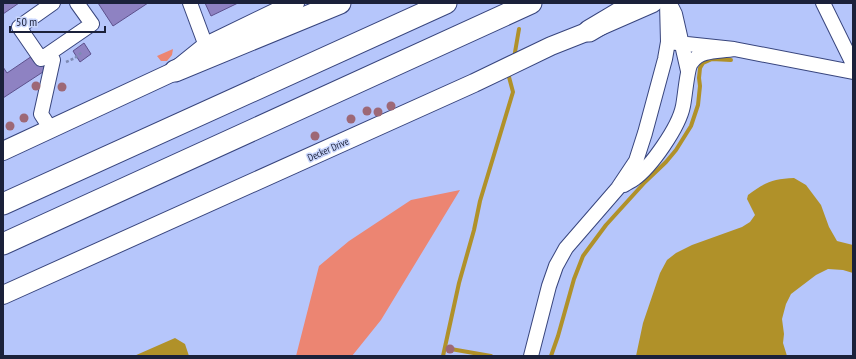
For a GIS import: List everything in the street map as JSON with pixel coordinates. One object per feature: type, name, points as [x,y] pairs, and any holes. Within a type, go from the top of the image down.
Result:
[{"type":"highway","points":[[175,70],[340,3]]},
{"type":"highway","points":[[3,204],[446,3]]},
{"type":"highway","points":[[3,244],[531,3]]},
{"type":"highway","points":[[589,31],[636,3]]},
{"type":"main road","points":[[3,151],[175,70],[206,46],[295,3]]},
{"type":"main road","name":"Decker Drive","points":[[3,295],[474,83],[551,46],[653,3]]},
{"type":"lane","points":[[53,3],[19,27],[42,60],[52,57],[92,24],[77,3]]},
{"type":"lane","points":[[190,3],[206,46]]},
{"type":"lane","points":[[668,3],[675,43],[688,71]]},
{"type":"lane","points":[[823,3],[853,64]]},
{"type":"lane","points":[[675,43],[734,49],[853,72]]},
{"type":"lane","points":[[530,356],[556,266],[566,248],[618,188],[636,161],[665,59],[675,43]]},
{"type":"lane","points":[[618,188],[635,178],[649,164],[674,129],[683,109],[688,71],[691,62],[698,56],[707,52],[734,49]]},
{"type":"lane","points":[[50,128],[41,114],[52,57]]},
{"type":"path","points":[[52,57],[66,62],[75,58],[82,52]]},
{"type":"shaded area","points":[[173,49],[172,55],[167,61],[161,61],[157,56]]},
{"type":"shaded area","points":[[794,178],[806,185],[821,205],[829,227],[837,241],[853,245],[853,273],[843,270],[828,269],[816,275],[791,294],[786,304],[782,319],[784,334],[783,343],[787,356],[636,356],[643,323],[660,273],[667,260],[676,253],[692,245],[742,227],[750,222],[755,215],[747,199],[748,195],[759,187],[770,182],[780,179]]},
{"type":"shaded area","points":[[460,190],[381,320],[352,356],[296,356],[319,266],[349,241],[411,200]]},
{"type":"shaded area","points":[[175,338],[185,344],[189,356],[134,356]]},
{"type":"building","points":[[3,3],[19,3],[3,14]]},
{"type":"building","points":[[98,3],[148,3],[113,26]]},
{"type":"building","points":[[205,3],[238,3],[211,16]]},
{"type":"building","points":[[84,43],[91,54],[80,62],[73,51]]},
{"type":"building","points":[[35,54],[46,70],[3,98],[3,67],[7,73]]},
{"type":"waterway","points":[[514,58],[519,29]]},
{"type":"waterway","points":[[551,356],[574,279],[583,256],[606,225],[676,150],[691,126],[698,105],[700,68],[703,63],[712,59],[731,60]]},
{"type":"waterway","points":[[443,356],[459,283],[474,230],[480,201],[513,92],[509,77],[510,71]]},
{"type":"waterway","points":[[445,348],[491,356]]}]
